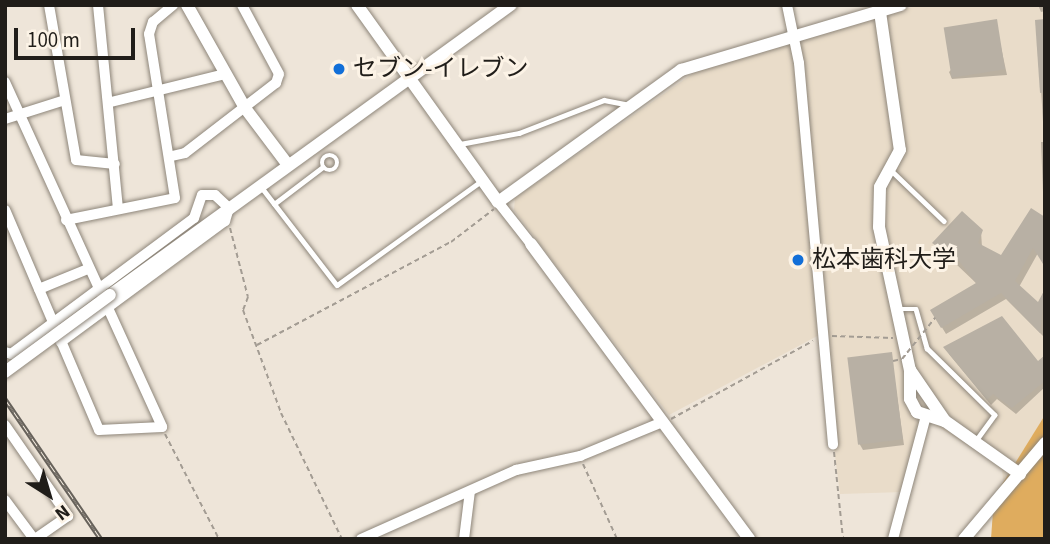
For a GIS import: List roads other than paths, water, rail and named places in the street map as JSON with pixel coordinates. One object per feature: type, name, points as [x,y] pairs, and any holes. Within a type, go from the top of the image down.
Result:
[{"type":"street","points":[[49,5],[79,165],[115,164]]},
{"type":"street","points":[[97,5],[111,102],[118,208]]},
{"type":"street","points":[[66,220],[118,208],[171,203],[172,156],[149,34],[173,5]]},
{"type":"street","points":[[187,5],[245,108],[288,165]]},
{"type":"street","points":[[172,156],[186,153],[245,108],[279,74],[242,5]]},
{"type":"street","points":[[358,5],[454,145],[531,244],[660,423],[749,539]]},
{"type":"street","points":[[5,352],[104,293],[229,208],[511,5]]},
{"type":"street","points":[[787,5],[793,34],[833,444]]},
{"type":"street","points":[[498,202],[631,106],[707,58],[901,5]]},
{"type":"street","points":[[880,12],[900,150],[880,187],[879,227],[910,370],[910,399],[926,416],[945,421],[977,440],[1020,474]]},
{"type":"street","points":[[111,102],[225,75]]},
{"type":"street","points":[[5,82],[22,112],[66,220],[88,269],[104,293],[106,309],[162,427],[99,430],[5,209]]},
{"type":"street","points":[[5,119],[65,100]]},
{"type":"street","points":[[5,372],[194,218],[202,194],[215,195],[229,208]]},
{"type":"street","points":[[61,342],[225,221],[229,208]]},
{"type":"street","points":[[38,289],[88,269]]},
{"type":"street","points":[[910,370],[945,421]]},
{"type":"street","points":[[893,539],[926,416]]},
{"type":"street","points":[[361,539],[516,470],[580,456],[660,423]]},
{"type":"street","points":[[5,425],[68,516],[35,539],[5,500]]},
{"type":"street","points":[[964,539],[1045,443]]},
{"type":"street","points":[[464,539],[470,491]]},
{"type":"lane","points":[[454,145],[519,133],[604,100],[631,106]]},
{"type":"lane","points":[[274,204],[323,167]]},
{"type":"lane","points":[[891,170],[944,221]]},
{"type":"lane","points":[[260,185],[337,285],[482,181]]},
{"type":"lane","points":[[897,309],[916,309],[928,348],[995,415],[977,440]]},
{"type":"railway","points":[[5,399],[101,539]]},
{"type":"place","name":"セブン-イレブン","points":[[339,69]]},
{"type":"place","name":"松本歯科大学","points":[[798,260]]}]
